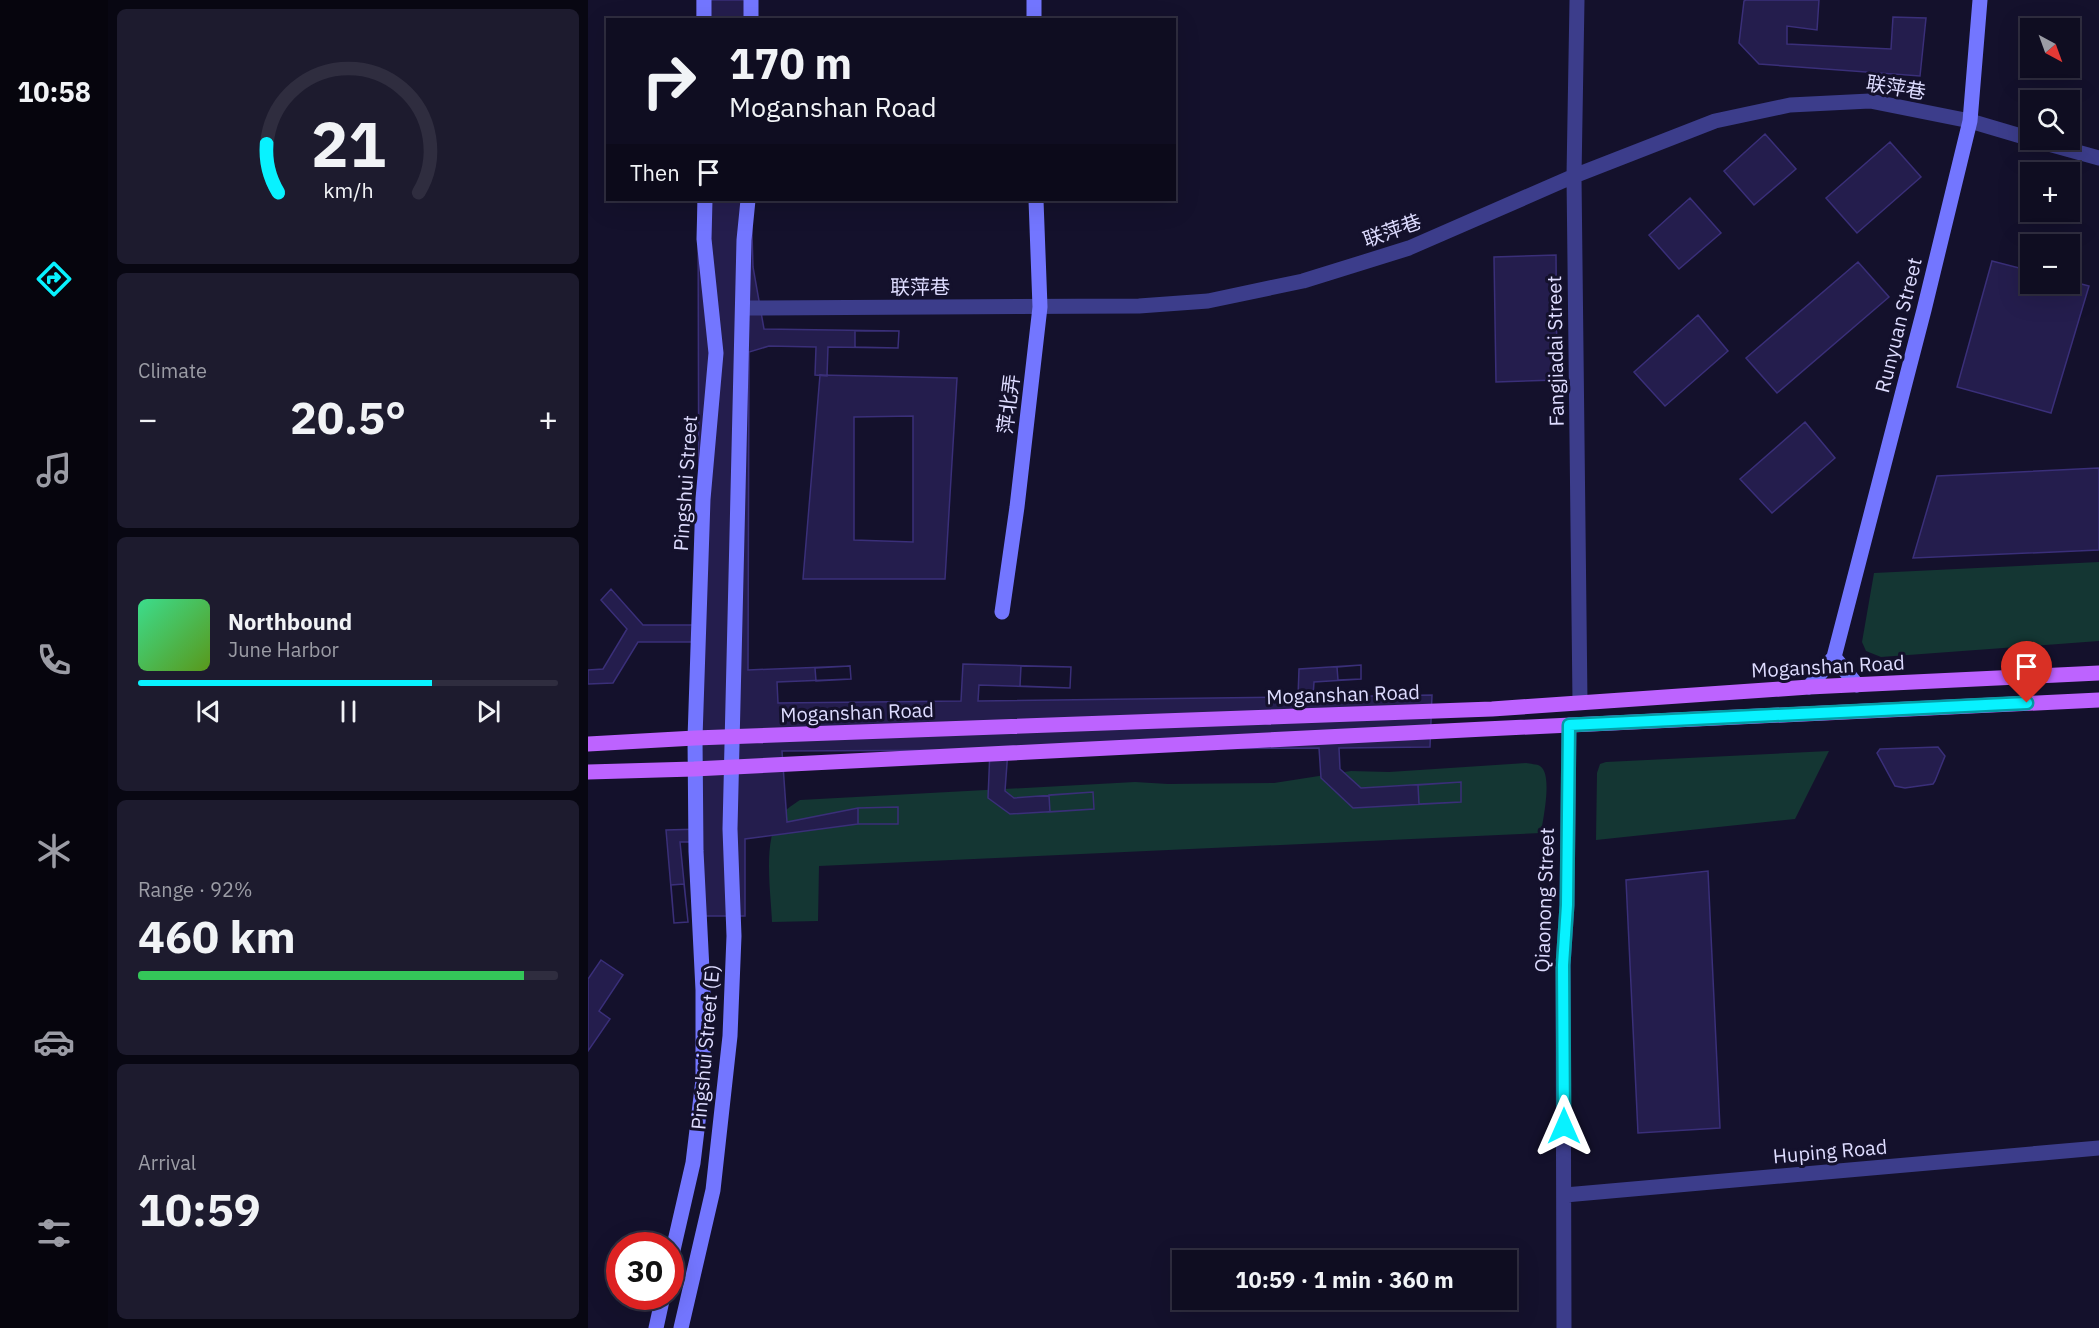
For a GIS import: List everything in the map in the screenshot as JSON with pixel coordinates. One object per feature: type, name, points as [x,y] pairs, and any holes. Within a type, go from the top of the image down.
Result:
[{"type":"main road","points":[[704,0],[705,18]]},
{"type":"main road","points":[[751,0],[751,18]]},
{"type":"main road","points":[[1034,0],[1034,18]]},
{"type":"main road","name":"Runyuan Street","points":[[1809,687],[1834,657],[1924,310],[1970,121],[1980,0]]},
{"type":"main road","name":"Pingshui Street","points":[[694,769],[703,499],[716,353],[704,239],[705,201]]},
{"type":"main road","points":[[732,766],[744,240],[748,201]]},
{"type":"main road","name":"萍北弄","points":[[1002,612],[1017,507],[1040,307],[1036,201]]},
{"type":"main road","points":[[1834,657],[1857,685]]},
{"type":"main road","name":"Moganshan Road","points":[[588,744],[695,738],[1492,709],[1809,687],[2099,673]]},
{"type":"main road","name":"Moganshan Road","points":[[588,772],[694,769],[2099,700]]},
{"type":"main road","name":"Pingshui Street (E)","points":[[681,1328],[713,1190],[730,1036],[734,936],[730,829],[732,766]]},
{"type":"main road","name":"Pingshui Street (E)","points":[[677,1232],[693,1163],[703,1080],[703,990],[694,769]]},
{"type":"main road","points":[[656,1328],[660,1310]]},
{"type":"street","name":"Fangjiadai Street","points":[[1578,0],[1574,176],[1580,702]]},
{"type":"street","name":"联萍巷","points":[[743,308],[1139,306],[1208,301],[1303,281],[1409,248],[1574,176],[1715,121],[1790,105],[1870,101],[1970,121],[2020,135]]},
{"type":"street","name":"联萍巷","points":[[2071,150],[2099,158]]},
{"type":"street","name":"Qiaonong Street","points":[[1564,1328],[1563,965],[1567,905],[1569,725]]},
{"type":"street","name":"Huping Road","points":[[1565,1195],[2099,1148]]},
{"type":"green space","points":[[2099,562],[2099,641],[1881,657],[1866,651],[1862,642],[1874,573]]},
{"type":"green space","points":[[1829,751],[1795,819],[1596,840],[1597,773],[1600,764]]},
{"type":"green space","points":[[1526,763],[1540,766],[1546,778],[1547,787],[1541,833],[819,866],[818,921],[772,922],[769,866],[771,837],[781,815],[800,800],[1135,782],[1274,783],[1351,771],[1389,772]]},
{"type":"building","points":[[697,0],[748,0],[748,18],[697,18]]},
{"type":"building","points":[[1819,0],[1817,30],[1787,26],[1787,44],[1891,49],[1893,17],[1926,18],[1920,76],[1759,64],[1739,43],[1744,1]]},
{"type":"building","points":[[1765,134],[1796,169],[1754,205],[1724,171]]},
{"type":"building","points":[[1890,142],[1921,177],[1857,233],[1826,198]]},
{"type":"building","points":[[1690,198],[1721,233],[1679,269],[1649,235]]},
{"type":"building","points":[[698,201],[751,201],[753,267],[764,329],[899,331],[898,348],[828,347],[827,376],[815,375],[816,347],[769,346],[749,352],[748,670],[850,666],[851,679],[777,682],[778,703],[961,701],[963,664],[1071,667],[1070,688],[979,685],[978,701],[1298,697],[1299,669],[1361,665],[1361,679],[1314,682],[1313,697],[1432,695],[1430,747],[1339,748],[1340,769],[1361,788],[1461,782],[1461,802],[1353,808],[1321,778],[1319,748],[1008,750],[1005,791],[1014,798],[1093,792],[1094,809],[1010,814],[988,798],[990,750],[782,751],[787,822],[858,808],[898,807],[898,824],[858,824],[745,839],[745,916],[702,916],[701,842],[680,842],[688,922],[674,923],[666,830],[702,829],[698,642],[638,642],[613,683],[588,684],[588,670],[603,669],[627,629],[601,600],[611,589],[643,625],[697,625],[699,581]]},
{"type":"building","points":[[1556,255],[1557,380],[1496,382],[1494,257]]},
{"type":"building","points":[[1992,261],[2020,268],[2020,294],[2080,294],[2080,284],[2089,286],[2051,413],[1957,387]]},
{"type":"building","points":[[1858,262],[1889,297],[1777,393],[1746,358]]},
{"type":"building","points":[[1698,315],[1728,351],[1665,406],[1634,372]]},
{"type":"building","points":[[855,331],[899,331],[898,348],[855,347]]},
{"type":"building","points":[[820,375],[957,378],[945,579],[803,579]],"holes":[[[913,416],[913,542],[854,540],[854,417]]]},
{"type":"building","points":[[1805,422],[1835,458],[1772,513],[1740,479]]},
{"type":"building","points":[[2099,468],[2099,550],[1913,558],[1937,476]]},
{"type":"building","points":[[1361,665],[1361,679],[1338,680],[1337,667]]},
{"type":"building","points":[[850,666],[851,679],[816,681],[815,668]]},
{"type":"building","points":[[1021,666],[1071,667],[1070,688],[1020,686]]},
{"type":"building","points":[[1938,747],[1945,756],[1933,784],[1905,788],[1895,786],[1877,753],[1880,749]]},
{"type":"building","points":[[1461,782],[1461,802],[1419,804],[1418,785]]},
{"type":"building","points":[[1093,792],[1094,809],[1050,812],[1049,795]]},
{"type":"building","points":[[898,807],[898,824],[858,824],[858,808]]},
{"type":"building","points":[[1708,871],[1720,1128],[1638,1133],[1626,880]]},
{"type":"building","points":[[684,884],[688,922],[674,923],[671,885]]},
{"type":"building","points":[[601,960],[623,975],[599,1011],[610,1019],[588,1051],[588,979]]},
{"type":"route","points":[[1564,1126],[1563,965],[1567,905],[1569,725],[2027,703]]}]
